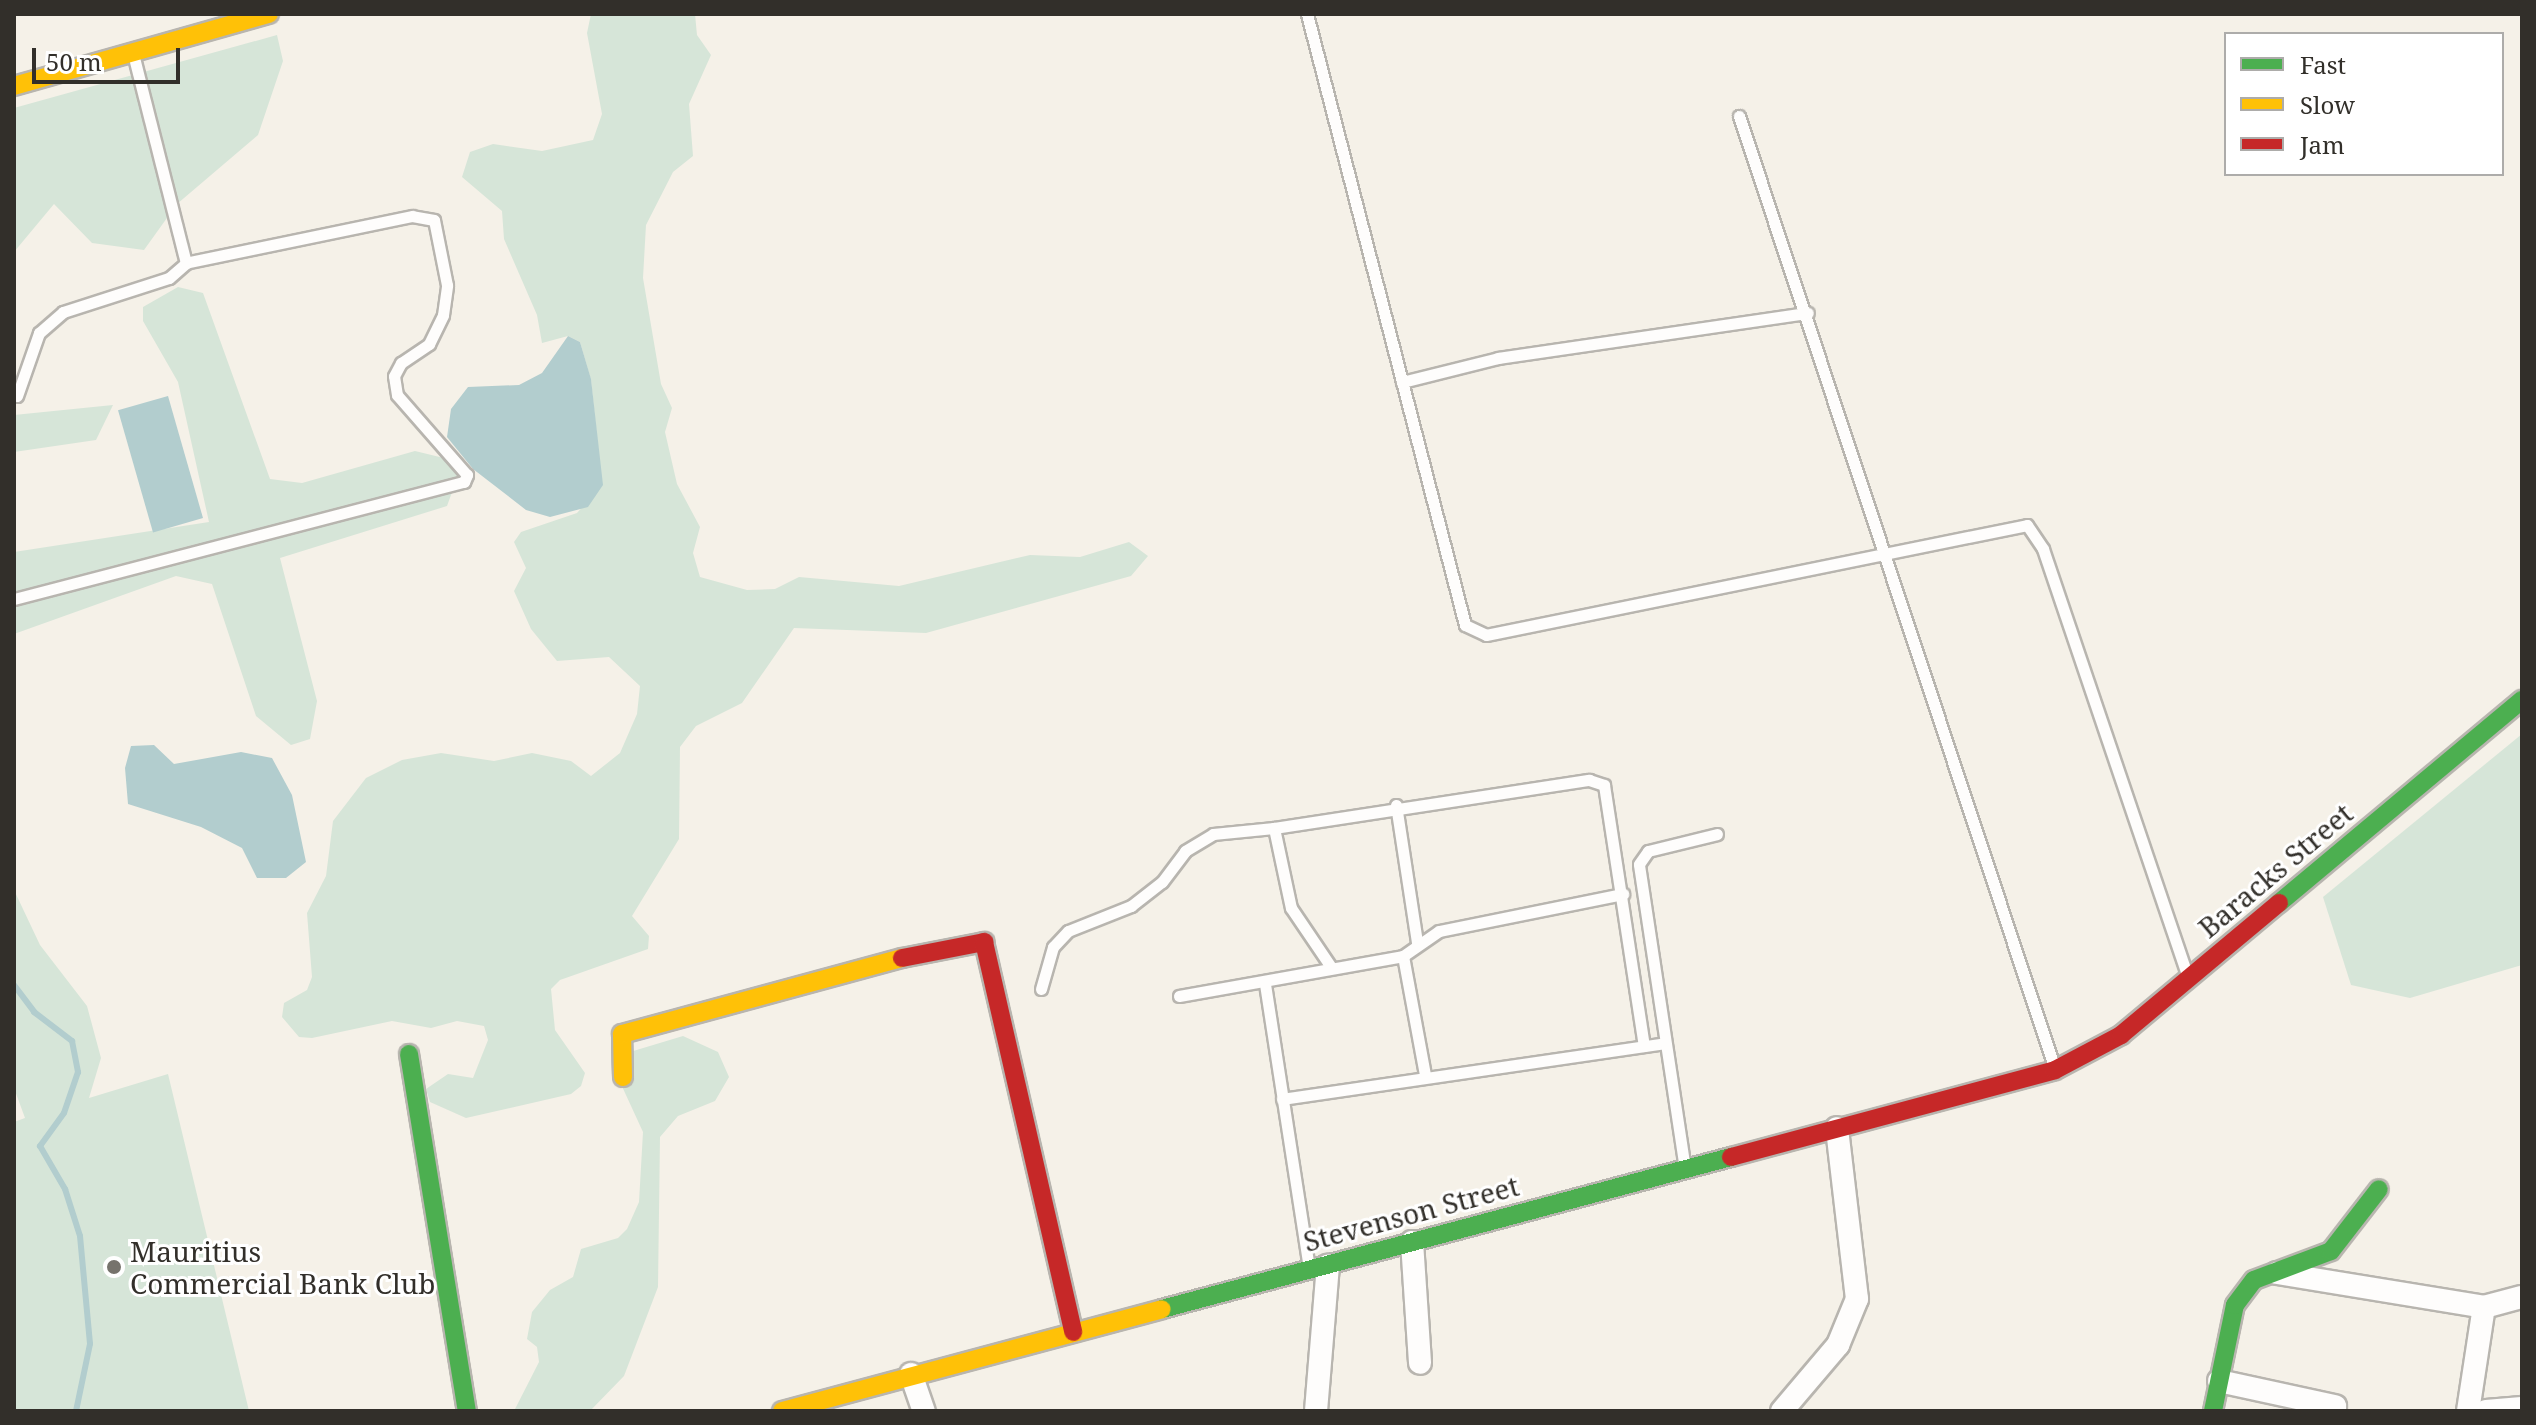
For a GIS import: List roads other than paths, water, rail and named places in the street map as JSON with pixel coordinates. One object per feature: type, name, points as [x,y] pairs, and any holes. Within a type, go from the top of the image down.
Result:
[{"type":"street","points":[[14,86],[269,14]]},
{"type":"street","name":"Baracks Street","points":[[2055,1070],[2121,1035],[2522,700]]},
{"type":"street","points":[[623,1077],[622,1034],[953,944],[984,942],[1073,1332]]},
{"type":"street","points":[[409,1054],[467,1411]]},
{"type":"street","name":"Stevenson Street","points":[[782,1411],[2055,1070]]},
{"type":"street","points":[[1782,1411],[1838,1345],[1857,1299],[1837,1128]]},
{"type":"street","points":[[2213,1411],[2235,1305],[2254,1280],[2331,1251],[2379,1189]]},
{"type":"street","points":[[1412,1242],[1420,1363]]},
{"type":"street","points":[[1316,1411],[1319,1267]]},
{"type":"street","points":[[2277,1273],[2484,1307],[2522,1297]]},
{"type":"street","points":[[2468,1411],[2484,1307]]},
{"type":"street","points":[[911,1374],[924,1411]]},
{"type":"street","points":[[2219,1381],[2335,1406]]},
{"type":"street","points":[[2486,1411],[2522,1408]]},
{"type":"lane","points":[[1307,14],[1465,625],[1472,631],[1486,635],[1886,556],[2015,522],[2037,532],[2188,979]]},
{"type":"lane","points":[[133,53],[186,263]]},
{"type":"lane","points":[[1739,116],[1808,313],[2055,1070]]},
{"type":"lane","points":[[14,599],[464,482],[464,468],[397,395],[394,376],[401,363],[429,344],[443,315],[447,285],[434,220],[412,216],[186,263],[169,278],[63,312],[39,333],[17,396]]},
{"type":"lane","points":[[1402,382],[1498,358],[1808,313]]},
{"type":"lane","points":[[1041,989],[1053,947],[1068,931],[1131,906],[1162,882],[1185,851],[1213,834],[1274,828],[1396,805],[1589,780],[1604,785],[1644,1046]]},
{"type":"lane","points":[[1396,805],[1417,943]]},
{"type":"lane","points":[[1274,828],[1291,908],[1331,967]]},
{"type":"lane","points":[[1685,1169],[1639,864],[1648,851],[1717,834]]},
{"type":"lane","points":[[1179,996],[1265,984],[1331,967],[1403,956],[1417,943],[1439,931],[1623,894]]},
{"type":"lane","points":[[1403,956],[1425,1075]]},
{"type":"lane","points":[[1265,984],[1282,1099],[1319,1267]]},
{"type":"lane","points":[[1282,1099],[1425,1075],[1665,1043]]},
{"type":"water","points":[[568,336],[580,342],[591,379],[603,485],[588,507],[550,517],[526,510],[473,469],[447,437],[451,409],[468,387],[519,385],[542,373]]},
{"type":"water","points":[[168,396],[203,518],[153,532],[118,410]]},
{"type":"water","points":[[154,745],[174,764],[241,752],[272,758],[292,795],[306,862],[286,878],[257,878],[242,848],[201,827],[128,804],[125,768],[131,746]]},
{"type":"waterway","points":[[14,985],[34,1012],[72,1041],[78,1072],[64,1113],[40,1146],[65,1189],[80,1236],[90,1344],[76,1411]]},
{"type":"place","name":"Mauritius Commercial Bank Club","points":[[114,1267]]}]
